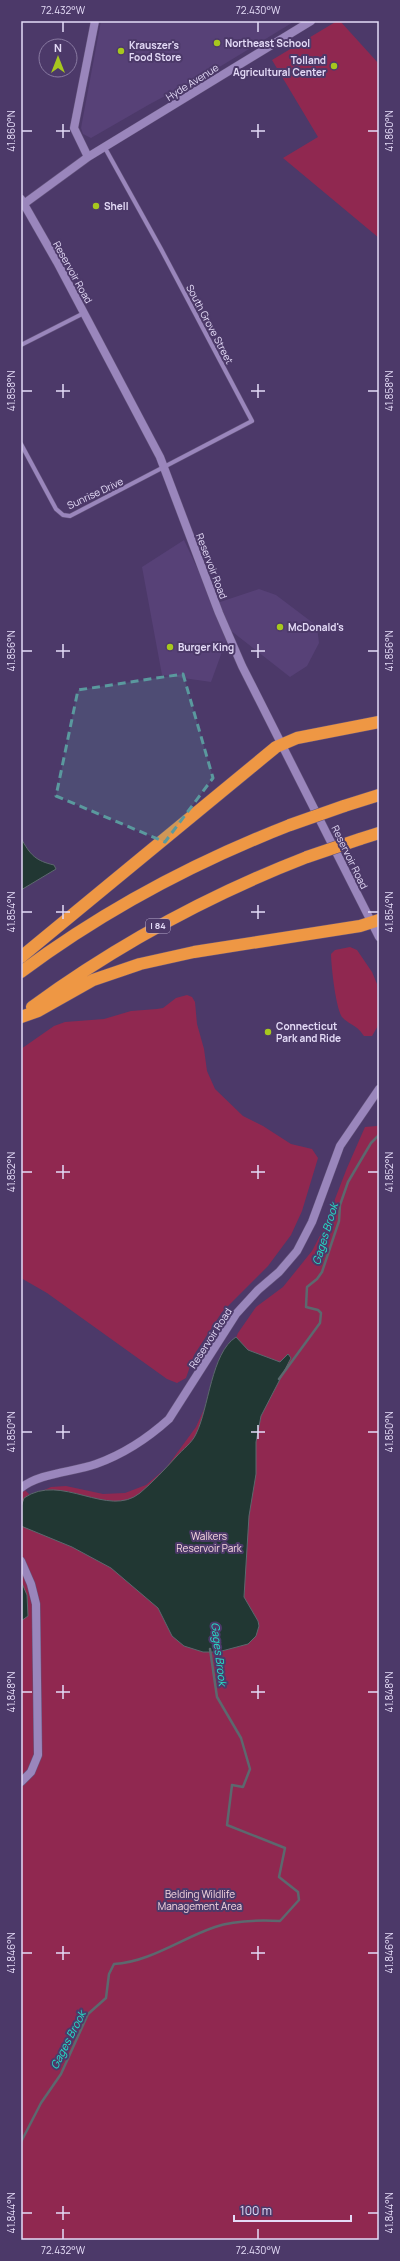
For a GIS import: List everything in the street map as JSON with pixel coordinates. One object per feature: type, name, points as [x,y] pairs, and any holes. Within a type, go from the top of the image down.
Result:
[{"type":"highway","points":[[21,957],[281,744],[297,738],[379,722]]},
{"type":"highway","points":[[21,972],[74,935],[138,896],[203,863],[290,825],[379,795]]},
{"type":"highway","name":"I 84","points":[[21,1015],[96,962],[154,928],[235,887],[307,858],[379,833]]},
{"type":"highway","points":[[21,1015],[38,1011],[93,980],[140,964],[194,952],[375,921]]},
{"type":"main road","points":[[88,157],[74,128],[95,21]]},
{"type":"main road","name":"Hyde Avenue","points":[[22,203],[88,157],[311,21]]},
{"type":"main road","name":"Reservoir Road","points":[[22,203],[84,312],[164,468],[227,632],[281,744],[375,921],[379,937]]},
{"type":"main road","name":"Reservoir Road","points":[[21,1488],[37,1479],[82,1468],[112,1458],[156,1432],[169,1419],[236,1314],[297,1252],[312,1222],[340,1146],[379,1089]]},
{"type":"main road","points":[[21,1561],[31,1584],[36,1604],[39,1729],[38,1755],[31,1772],[21,1782]]},
{"type":"street","name":"South Grove Street","points":[[105,148],[161,249],[252,421],[164,468]]},
{"type":"street","points":[[21,345],[84,312]]},
{"type":"street","name":"Sunrise Drive","points":[[21,444],[56,509],[63,515],[70,516],[164,468]]},
{"type":"highlighted area","points":[[183,674],[213,778],[165,842],[56,796],[78,690]]},
{"type":"shaded area","points":[[101,21],[295,21],[221,66],[91,138],[83,134],[81,128]]},
{"type":"shaded area","points":[[184,540],[214,604],[259,589],[276,595],[317,626],[319,643],[307,666],[290,677],[230,630],[211,682],[162,675],[142,567]]},
{"type":"shaded area","points":[[21,838],[27,849],[34,856],[54,865],[56,869],[21,890]]},
{"type":"shaded area","points":[[236,1337],[248,1350],[280,1362],[288,1354],[291,1358],[261,1416],[256,1442],[256,1474],[249,1516],[244,1597],[258,1621],[259,1626],[256,1636],[248,1644],[218,1652],[203,1652],[184,1646],[172,1636],[158,1608],[111,1568],[72,1547],[21,1526],[21,1507],[24,1498],[38,1491],[53,1490],[69,1492],[114,1501],[127,1500],[140,1493],[190,1443],[194,1437],[200,1423],[221,1355]]},
{"type":"shaded area","points":[[21,1581],[27,1595],[28,1616],[21,1621]]},
{"type":"green space","points":[[337,21],[340,21],[379,64],[379,238],[283,158],[318,137],[272,60]]},
{"type":"green space","points":[[350,947],[357,950],[372,972],[377,984],[379,1024],[372,1036],[364,1036],[356,1027],[346,1021],[340,1014],[338,1007],[331,954],[335,950]]},
{"type":"green space","points":[[187,995],[192,997],[195,1002],[197,1024],[204,1049],[207,1071],[215,1089],[243,1116],[263,1126],[291,1144],[312,1149],[318,1158],[302,1211],[291,1235],[268,1266],[222,1312],[194,1355],[186,1378],[177,1383],[167,1379],[47,1293],[21,1278],[21,1049],[54,1026],[65,1022],[104,1019],[131,1011],[163,1008],[176,998]]},
{"type":"green space","name":"Belding Wildlife Management Area","points":[[379,1123],[379,2240],[21,2240],[21,1486],[31,1496],[51,1487],[66,1486],[103,1494],[125,1493],[146,1485],[166,1468],[196,1427],[238,1333],[256,1307],[283,1287],[312,1251],[323,1230],[365,1127],[377,1126]]},
{"type":"waterway","name":"Gages Brook","points":[[279,1379],[320,1323],[321,1313],[318,1310],[306,1307],[307,1287],[317,1279],[322,1272],[339,1221],[340,1205],[348,1182],[371,1143],[379,1135]]},
{"type":"waterway","name":"Gages Brook","points":[[21,2142],[41,2103],[61,2074],[88,2014],[106,1998],[109,1974],[114,1964],[140,1959],[215,1927],[247,1921],[280,1921],[299,1900],[298,1892],[279,1877],[285,1848],[227,1825],[232,1785],[243,1787],[250,1769],[241,1738],[217,1697],[210,1649]]},
{"type":"place","name":"Northeast School","points":[[217,43]]},
{"type":"place","name":"Krauszer's Food Store","points":[[121,51]]},
{"type":"place","name":"Tolland Agricultural Center","points":[[334,66]]},
{"type":"place","name":"Shell","points":[[96,206]]},
{"type":"place","name":"McDonald's","points":[[280,627]]},
{"type":"place","name":"Burger King","points":[[170,647]]},
{"type":"place","name":"Connecticut Park and Ride","points":[[268,1032]]},
{"type":"park label","name":"Walkers Reservoir Park","points":[[209,1542]]}]
